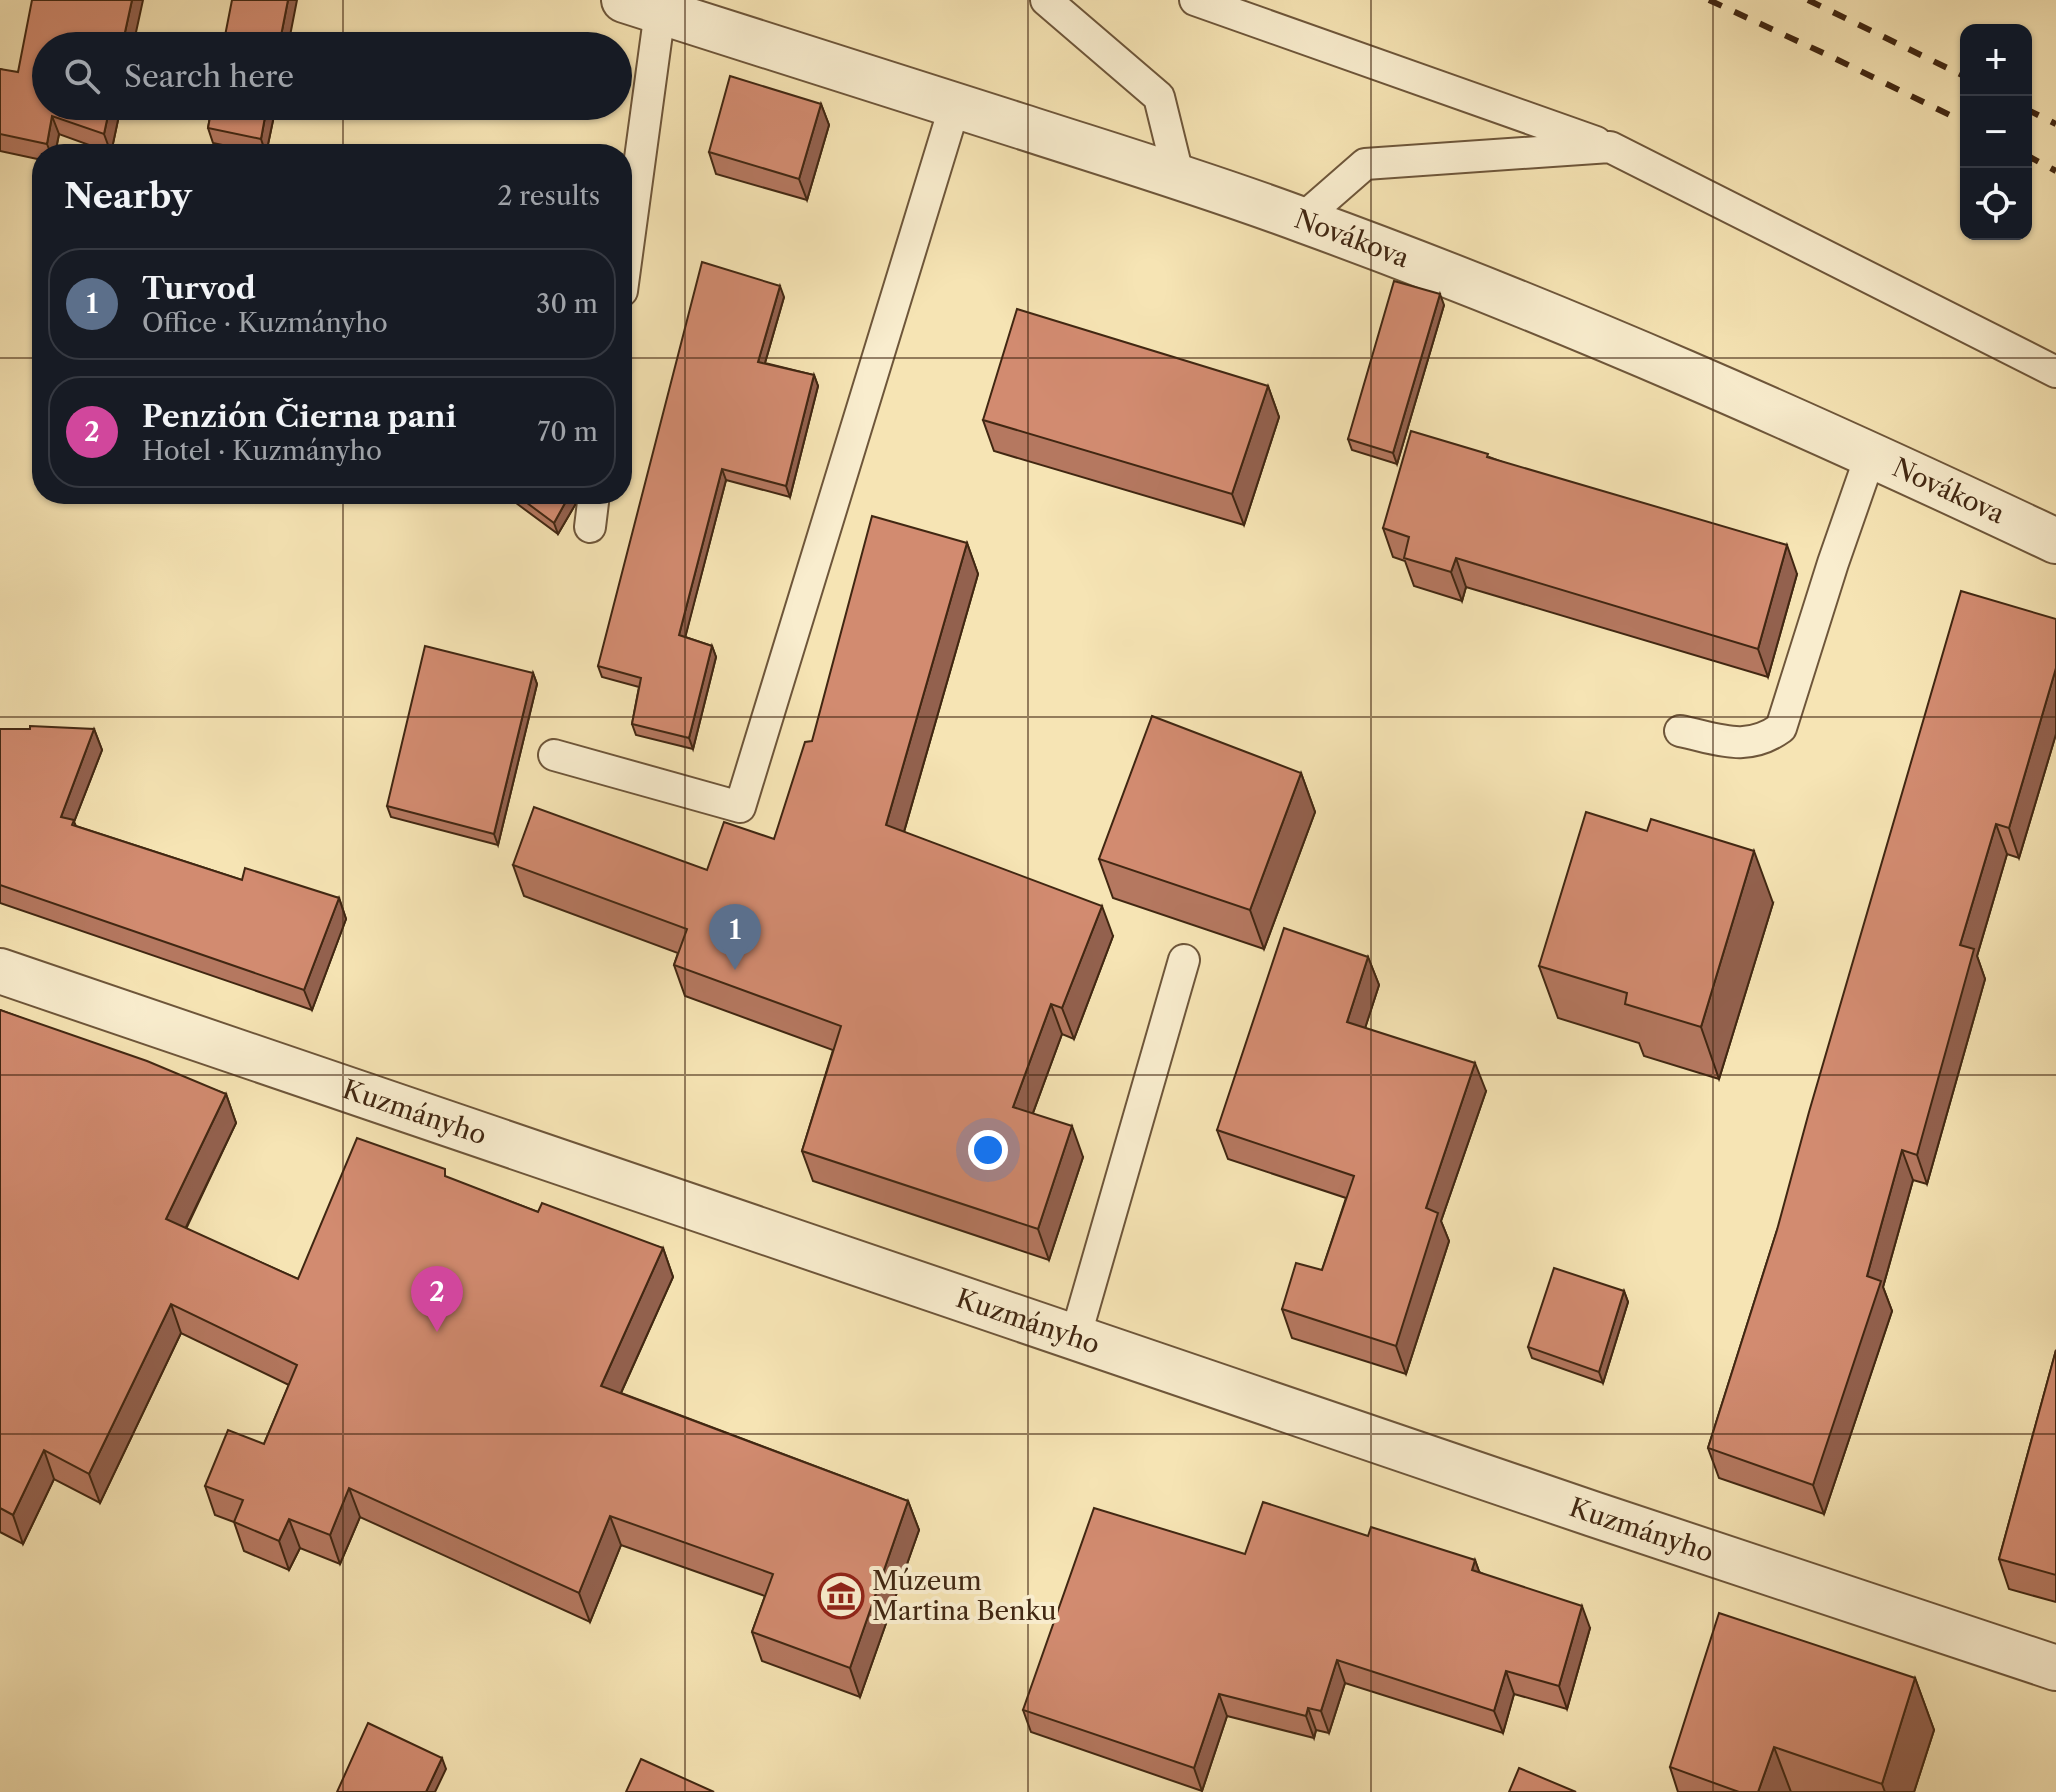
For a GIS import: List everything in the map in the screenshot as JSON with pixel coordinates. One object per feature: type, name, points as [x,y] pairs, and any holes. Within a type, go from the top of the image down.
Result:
[{"type":"street","name":"Novákova","points":[[642,6],[1179,178],[1302,219],[1433,268],[1647,356],[1871,454],[2056,541]]},
{"type":"street","name":"Kuzmányho","points":[[0,971],[1635,1528],[2056,1668]]},
{"type":"lane","points":[[1046,0],[1159,97],[1179,178]]},
{"type":"lane","points":[[1195,0],[1610,147],[2056,372]]},
{"type":"lane","points":[[632,148],[642,6]]},
{"type":"lane","points":[[554,755],[740,807],[955,105]]},
{"type":"lane","points":[[1302,219],[1365,164],[1610,147]]},
{"type":"lane","points":[[1680,731],[1740,744],[1765,739],[1781,728],[1871,454]]},
{"type":"lane","points":[[590,527],[593,504]]},
{"type":"lane","points":[[1075,1338],[1184,960]]},
{"type":"building","points":[[32,0],[132,0],[125,32],[32,32],[32,120],[51,120],[47,144],[0,134],[0,69],[18,72]]},
{"type":"building","points":[[232,0],[288,0],[282,32],[226,32]]},
{"type":"building","points":[[730,76],[821,104],[799,179],[709,152]]},
{"type":"building","points":[[64,120],[107,120],[104,134]]},
{"type":"building","points":[[209,120],[264,120],[261,139],[208,128]]},
{"type":"building","points":[[702,262],[780,286],[758,362],[814,375],[786,486],[722,469],[679,635],[712,646],[689,738],[632,724],[641,678],[598,666]]},
{"type":"building","points":[[1394,281],[1440,294],[1393,453],[1348,439]]},
{"type":"building","points":[[1017,309],[1268,386],[1232,494],[983,420]]},
{"type":"building","points":[[1411,431],[1488,454],[1487,457],[1787,545],[1758,649],[1456,558],[1451,572],[1404,558],[1409,537],[1383,528]]},
{"type":"building","points":[[528,504],[564,504],[554,523]]},
{"type":"building","points":[[872,516],[967,543],[886,825],[1102,906],[1062,1008],[1051,1004],[1013,1107],[1072,1126],[1038,1229],[802,1151],[841,1026],[674,965],[687,929],[513,865],[534,807],[707,870],[724,822],[774,839],[805,742],[812,741]]},
{"type":"building","points":[[1961,591],[2056,619],[2056,668],[2009,828],[1996,824],[1960,945],[1974,949],[1917,1155],[1902,1150],[1867,1276],[1881,1281],[1813,1485],[1708,1448],[1777,1230]]},
{"type":"building","points":[[425,646],[533,673],[494,834],[387,806]]},
{"type":"building","points":[[1152,716],[1301,773],[1250,910],[1099,859]]},
{"type":"building","points":[[30,726],[94,729],[61,817],[74,820],[72,825],[242,880],[245,868],[339,898],[304,990],[0,885],[0,729],[30,729]]},
{"type":"building","points":[[1586,812],[1647,831],[1651,819],[1754,851],[1701,1027],[1625,1004],[1627,993],[1539,966]]},
{"type":"building","points":[[1284,928],[1368,957],[1347,1022],[1475,1063],[1426,1208],[1438,1213],[1396,1346],[1282,1309],[1296,1263],[1322,1270],[1354,1176],[1217,1130]]},
{"type":"building","points":[[0,1010],[147,1061],[226,1094],[166,1219],[298,1279],[357,1138],[445,1169],[445,1176],[538,1212],[542,1203],[663,1248],[601,1386],[908,1501],[850,1668],[752,1632],[773,1574],[610,1516],[579,1593],[349,1488],[330,1535],[289,1519],[279,1541],[234,1522],[243,1500],[205,1486],[228,1430],[264,1444],[297,1365],[171,1304],[89,1474],[44,1450],[13,1515],[0,1508]]},
{"type":"building","points":[[1554,1268],[1624,1291],[1599,1372],[1528,1347]]},
{"type":"building","points":[[2056,1350],[2056,1575],[1999,1559]]},
{"type":"building","points":[[1263,1502],[1368,1536],[1371,1527],[1475,1560],[1472,1570],[1582,1606],[1559,1686],[1506,1671],[1494,1711],[1337,1660],[1321,1711],[1308,1708],[1306,1716],[1219,1694],[1194,1768],[1023,1710],[1094,1508],[1245,1554]]},
{"type":"building","points":[[1719,1613],[1915,1678],[1882,1784],[1774,1747],[1758,1792],[1739,1792],[1670,1767]]},
{"type":"building","points":[[368,1723],[442,1758],[426,1792],[337,1792]]},
{"type":"building","points":[[641,1759],[714,1792],[626,1792]]},
{"type":"building","points":[[1519,1768],[1576,1792],[1509,1792]]},
{"type":"railway","points":[[1709,0],[1960,120]]},
{"type":"railway","points":[[1808,0],[1960,74]]},
{"type":"railway","points":[[2032,112],[2056,124]]},
{"type":"railway","points":[[2032,158],[2056,171]]},
{"type":"place","name":"Turvod","points":[[735,970]]},
{"type":"place","name":"Penzión Čierna pani","points":[[437,1332]]},
{"type":"place","name":"Múzeum Martina Benku","points":[[841,1596]]}]
